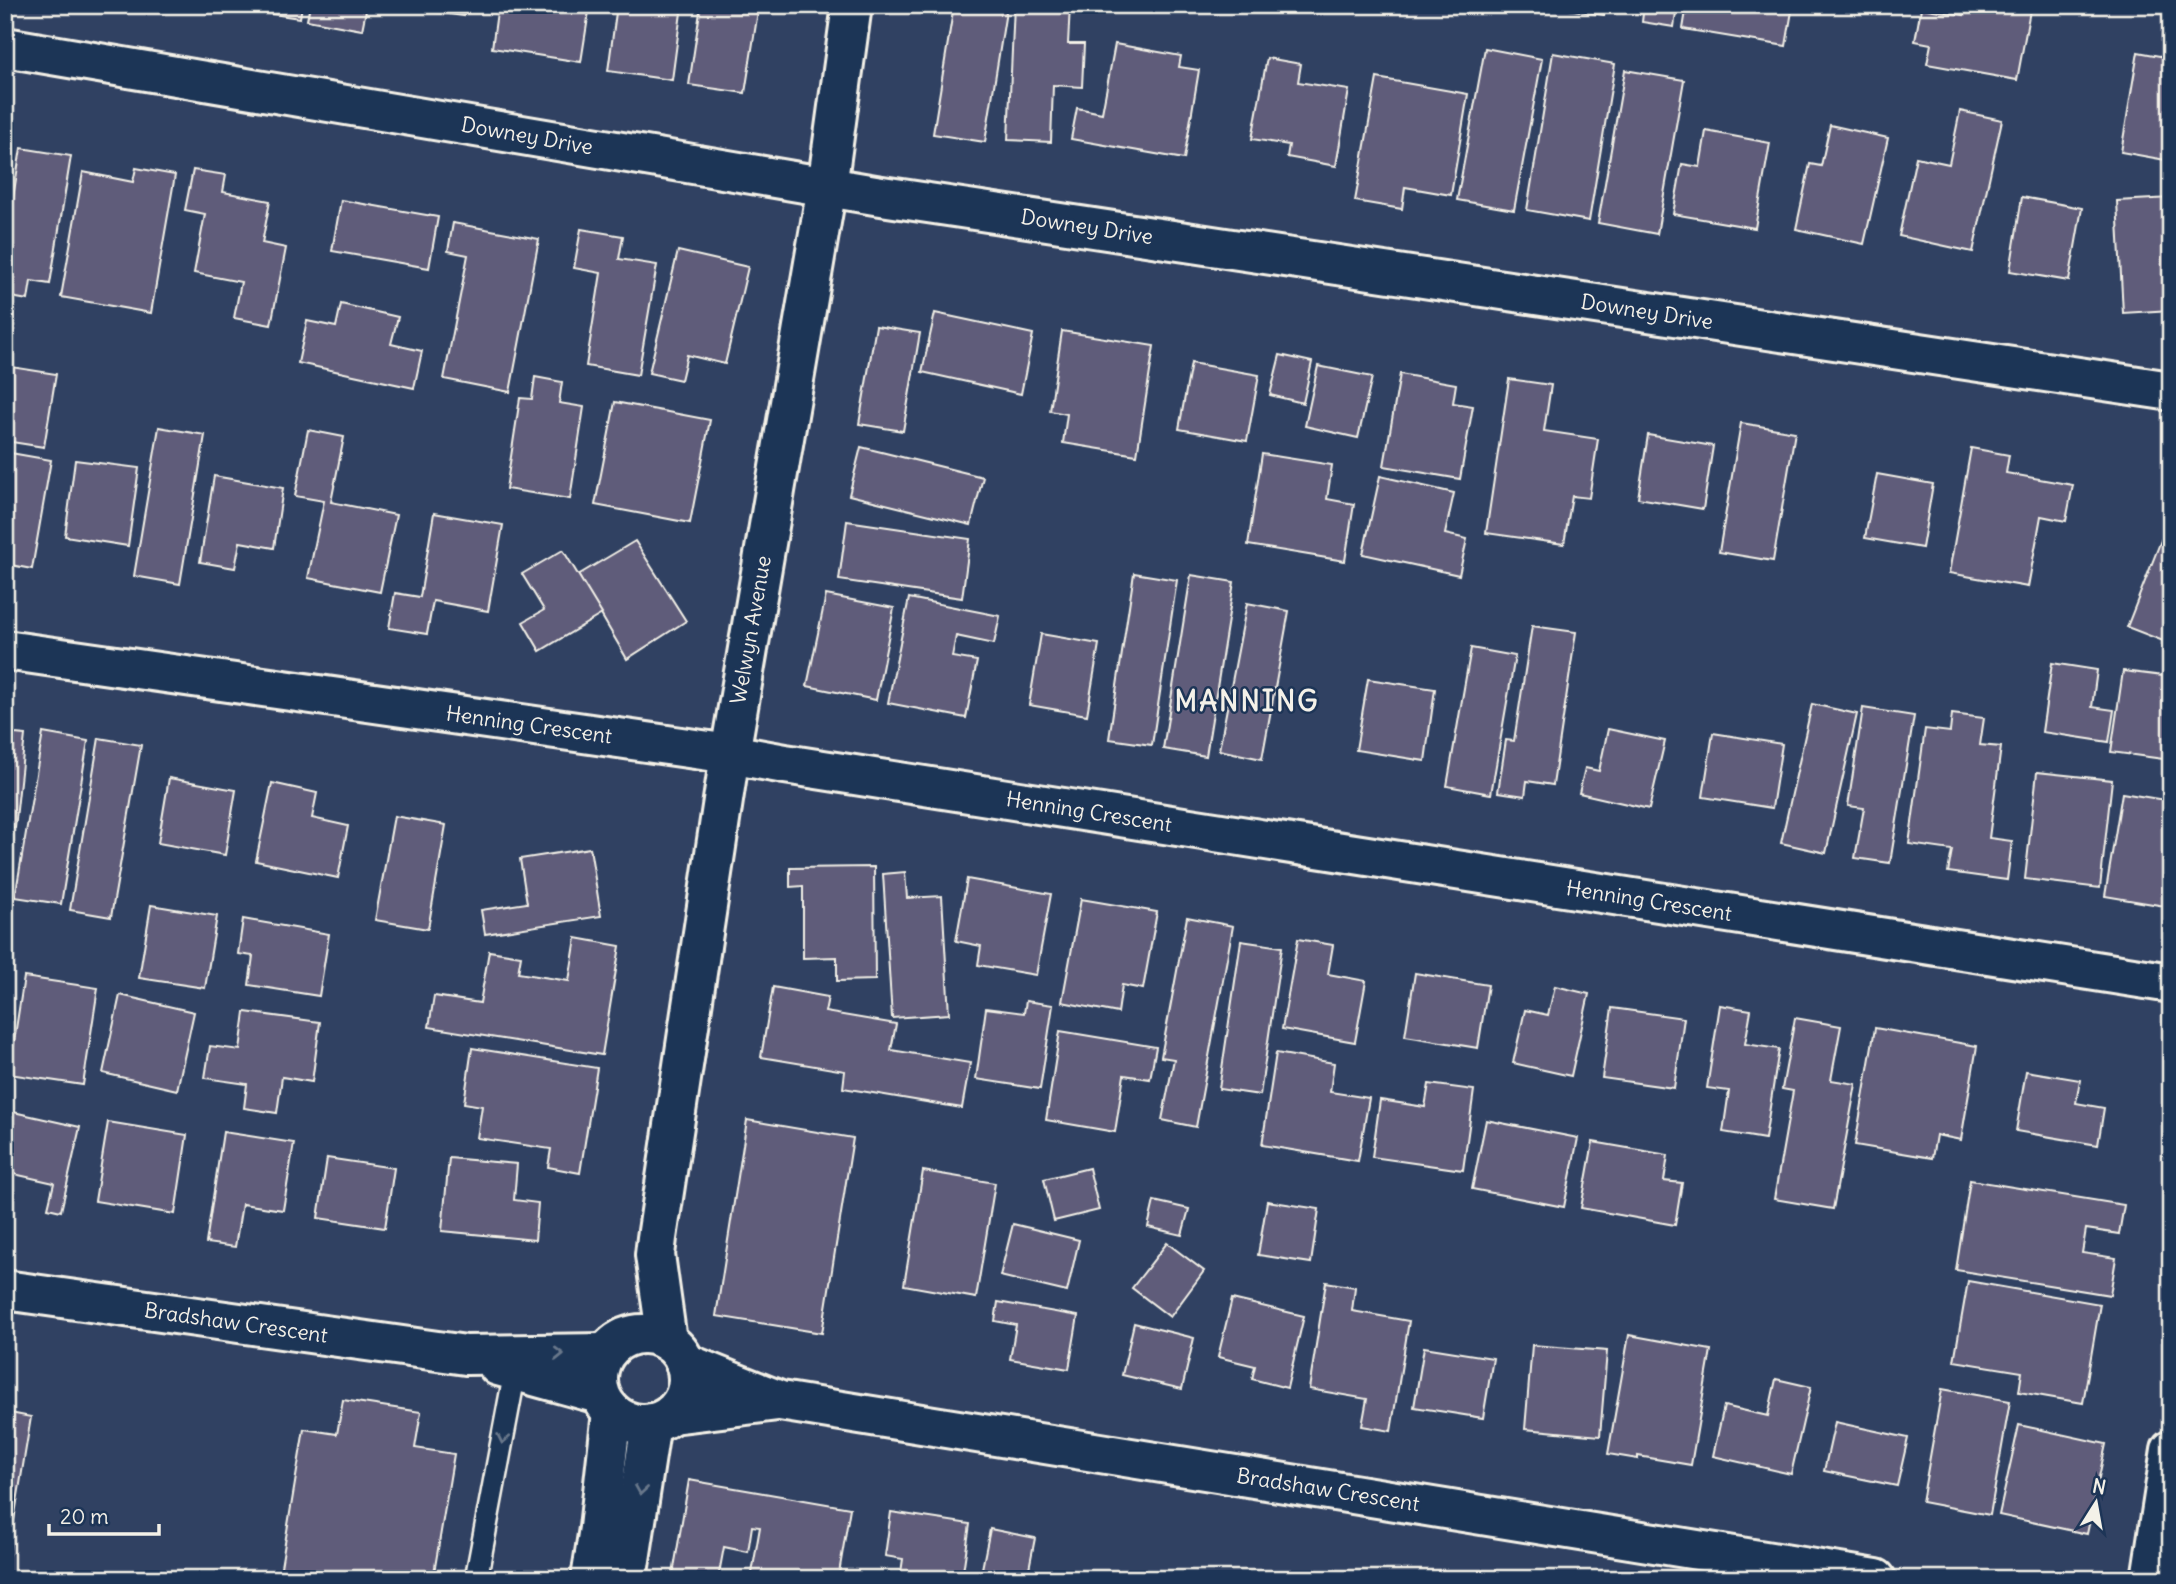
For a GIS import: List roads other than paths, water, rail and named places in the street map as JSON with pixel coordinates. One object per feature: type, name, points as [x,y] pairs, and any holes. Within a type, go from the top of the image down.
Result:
[{"type":"street","name":"Welwyn Avenue","points":[[614,1346],[655,1255],[730,754],[827,187],[852,5]]},
{"type":"street","name":"Downey Drive","points":[[5,47],[827,187],[2171,391]]},
{"type":"street","name":"Henning Crescent","points":[[5,650],[730,754],[2171,984]]},
{"type":"street","name":"Welwyn Avenue","points":[[655,1255],[676,1352]]},
{"type":"street","name":"Bradshaw Crescent","points":[[5,1290],[466,1355],[606,1403]]},
{"type":"street","points":[[591,1579],[599,1528],[606,1403],[596,1380],[599,1365],[614,1346],[640,1333],[652,1333],[676,1352],[688,1378],[687,1392],[681,1404],[662,1419],[633,1424],[606,1403]]},
{"type":"street","name":"Bradshaw Crescent","points":[[466,1355],[614,1346]]},
{"type":"street","name":"Bradshaw Crescent","points":[[676,1352],[780,1401],[1876,1579]]},
{"type":"street","name":"Bradshaw Crescent","points":[[662,1419],[780,1401]]},
{"type":"street","points":[[627,1579],[662,1419]]},
{"type":"street","points":[[2151,1579],[2171,1450]]},
{"type":"lane","points":[[476,1579],[515,1372]]},
{"type":"district","name":"MANNING","points":[[1247,701]]}]
